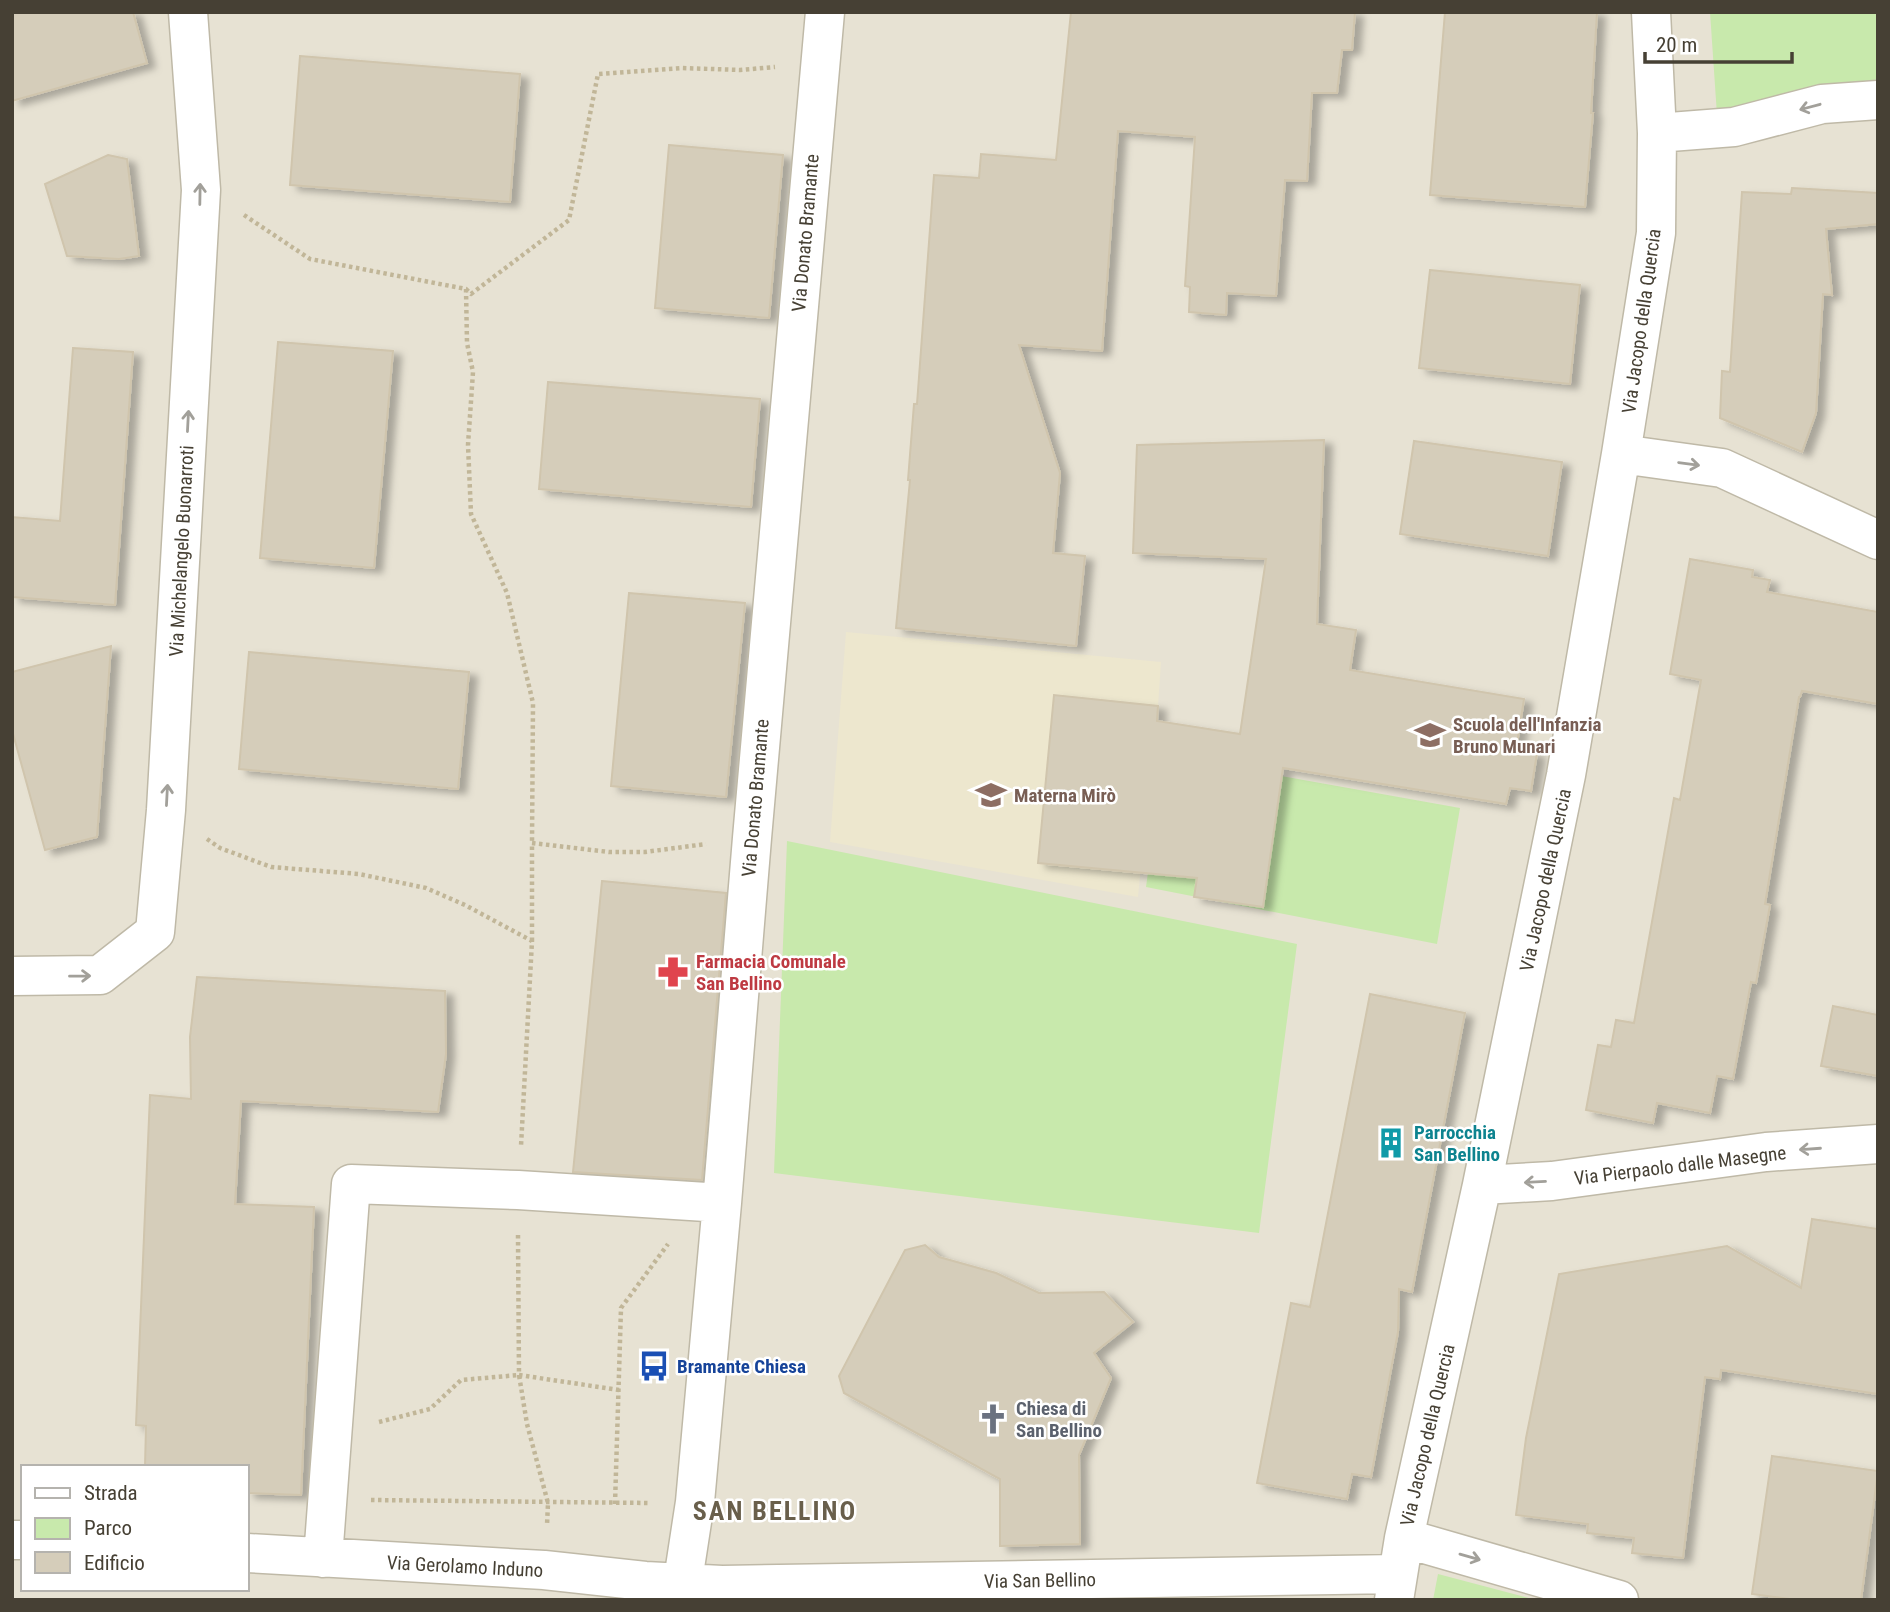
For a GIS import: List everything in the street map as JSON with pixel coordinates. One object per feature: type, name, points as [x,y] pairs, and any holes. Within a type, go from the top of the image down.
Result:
[{"type":"street","name":"Via Michelangelo Buonarroti","points":[[12,976],[100,975],[155,932],[166,810],[201,190],[188,12]]},
{"type":"street","name":"Via Donato Bramante","points":[[681,1591],[695,1502],[709,1202],[751,838],[825,12]]},
{"type":"street","name":"Via Jacopo della Quercia","points":[[1619,1600],[1398,1571],[1482,1185],[1566,775],[1621,454],[1656,233],[1657,133],[1651,12]]},
{"type":"street","points":[[1657,133],[1734,127],[1822,104],[1878,100]]},
{"type":"street","points":[[1621,454],[1722,468],[1878,540]]},
{"type":"street","name":"Via Pierpaolo dalle Masegne","points":[[1482,1185],[1552,1181],[1766,1152],[1878,1144]]},
{"type":"street","points":[[323,1558],[351,1184],[518,1190],[709,1202]]},
{"type":"street","name":"Via Gerolamo Induno","points":[[248,1553],[544,1570],[681,1591]]},
{"type":"street","name":"Via San Bellino","points":[[681,1591],[722,1585],[1398,1571]]},
{"type":"path","points":[[201,190],[262,226],[310,259],[466,289],[471,294],[569,220],[598,74],[682,68],[740,70],[820,62]]},
{"type":"path","points":[[466,289],[467,343],[473,372],[468,445],[471,514],[507,593],[533,703],[532,941],[518,1190],[519,1375],[527,1424],[548,1503]]},
{"type":"path","points":[[166,810],[220,848],[271,867],[359,874],[426,888],[465,905],[532,941]]},
{"type":"path","points":[[532,843],[609,852],[645,852],[751,838]]},
{"type":"path","points":[[615,1504],[621,1308],[674,1237],[709,1202]]},
{"type":"path","points":[[333,1424],[385,1422],[430,1409],[461,1380],[519,1375],[619,1390]]},
{"type":"path","points":[[328,1499],[615,1504],[695,1502]]},
{"type":"shaded area","points":[[12,12],[1878,12],[1878,1600],[12,1600]]},
{"type":"shaded area","name":"Materna Mirò","points":[[846,632],[1161,662],[1138,897],[830,842]]},
{"type":"green space","points":[[1710,12],[1878,12],[1878,79],[1717,115]]},
{"type":"green space","points":[[1164,755],[1460,808],[1437,944],[1146,887]]},
{"type":"green space","points":[[787,841],[1297,944],[1259,1233],[774,1173]]},
{"type":"green space","points":[[1438,1574],[1536,1600],[1433,1600]]},
{"type":"building","points":[[12,12],[133,12],[147,63],[12,101]]},
{"type":"building","points":[[1071,12],[1355,12],[1352,50],[1342,50],[1337,93],[1312,93],[1307,181],[1285,180],[1276,296],[1227,293],[1226,315],[1189,312],[1190,287],[1185,286],[1195,137],[1118,131],[1102,351],[1019,345],[1060,473],[1053,553],[1085,556],[1076,646],[896,628],[910,480],[914,404],[917,404],[934,175],[979,178],[981,154],[1056,160]]},
{"type":"building","points":[[1445,12],[1597,12],[1593,113],[1585,207],[1430,195]]},
{"type":"building","points":[[300,56],[520,74],[510,202],[290,185]]},
{"type":"building","points":[[669,145],[783,155],[769,318],[655,308]]},
{"type":"building","points":[[108,155],[127,159],[139,256],[119,259],[67,256],[45,184]]},
{"type":"building","points":[[1792,188],[1878,193],[1878,224],[1826,229],[1832,295],[1823,294],[1816,413],[1802,452],[1720,418],[1722,371],[1730,372],[1742,192],[1791,194]]},
{"type":"building","points":[[1430,270],[1580,285],[1570,384],[1419,368]]},
{"type":"building","points":[[278,342],[393,351],[374,568],[260,558]]},
{"type":"building","points":[[73,348],[133,352],[115,605],[12,597],[12,517],[60,521]]},
{"type":"building","points":[[548,382],[760,399],[751,507],[539,489]]},
{"type":"building","points":[[1324,440],[1317,624],[1356,630],[1350,670],[1524,699],[1516,750],[1537,753],[1531,791],[1510,788],[1506,804],[1283,768],[1263,907],[1194,897],[1197,878],[1038,863],[1054,695],[1158,706],[1157,721],[1240,734],[1266,559],[1133,553],[1137,445]]},
{"type":"building","points":[[1414,441],[1562,462],[1548,556],[1400,534]]},
{"type":"building","points":[[1690,559],[1753,570],[1752,577],[1770,580],[1767,592],[1878,612],[1878,704],[1802,691],[1765,904],[1770,905],[1756,983],[1751,982],[1733,1079],[1717,1076],[1710,1113],[1657,1103],[1653,1123],[1586,1110],[1598,1045],[1611,1047],[1616,1020],[1634,1023],[1674,798],[1680,800],[1701,680],[1670,674]]},
{"type":"building","points":[[629,593],[745,603],[726,797],[611,786]]},
{"type":"building","points":[[111,646],[97,837],[45,850],[12,730],[12,672]]},
{"type":"building","points":[[249,652],[469,672],[458,789],[239,769]]},
{"type":"building","points":[[602,881],[726,893],[702,1180],[573,1172]]},
{"type":"building","points":[[197,977],[445,991],[446,1054],[438,1112],[241,1101],[235,1204],[314,1207],[301,1495],[248,1493],[248,1465],[145,1465],[146,1426],[136,1425],[150,1095],[191,1099],[190,1037]]},
{"type":"building","points":[[1370,994],[1465,1013],[1412,1292],[1399,1289],[1398,1332],[1371,1477],[1352,1474],[1347,1499],[1257,1483],[1291,1303],[1310,1307]]},
{"type":"building","points":[[1833,1006],[1878,1015],[1878,1076],[1821,1066]]},
{"type":"building","points":[[1812,1219],[1878,1229],[1878,1394],[1721,1370],[1720,1379],[1705,1377],[1683,1558],[1632,1553],[1634,1538],[1587,1533],[1588,1524],[1516,1515],[1526,1438],[1559,1274],[1727,1246],[1801,1288]]},
{"type":"building","name":"Chiesa di San Bellino","points":[[925,1245],[939,1257],[996,1273],[1039,1293],[1104,1292],[1133,1322],[1094,1353],[1111,1378],[1079,1455],[1080,1544],[1000,1546],[1000,1479],[844,1393],[839,1376],[905,1250]]},
{"type":"building","points":[[1772,1456],[1878,1471],[1861,1600],[1797,1600],[1752,1594]]},
{"type":"place","name":"Scuola dell'Infanzia Bruno Munari","points":[[1430,735]]},
{"type":"place","name":"Materna Mirò","points":[[991,795]]},
{"type":"place","name":"Farmacia Comunale San Bellino","points":[[673,972]]},
{"type":"place","name":"Parrocchia San Bellino","points":[[1391,1143]]},
{"type":"place","name":"Bramante Chiesa","points":[[654,1366]]},
{"type":"place","name":"Chiesa di San Bellino","points":[[993,1419]]},
{"type":"district","name":"SAN BELLINO","points":[[775,1511]]}]
